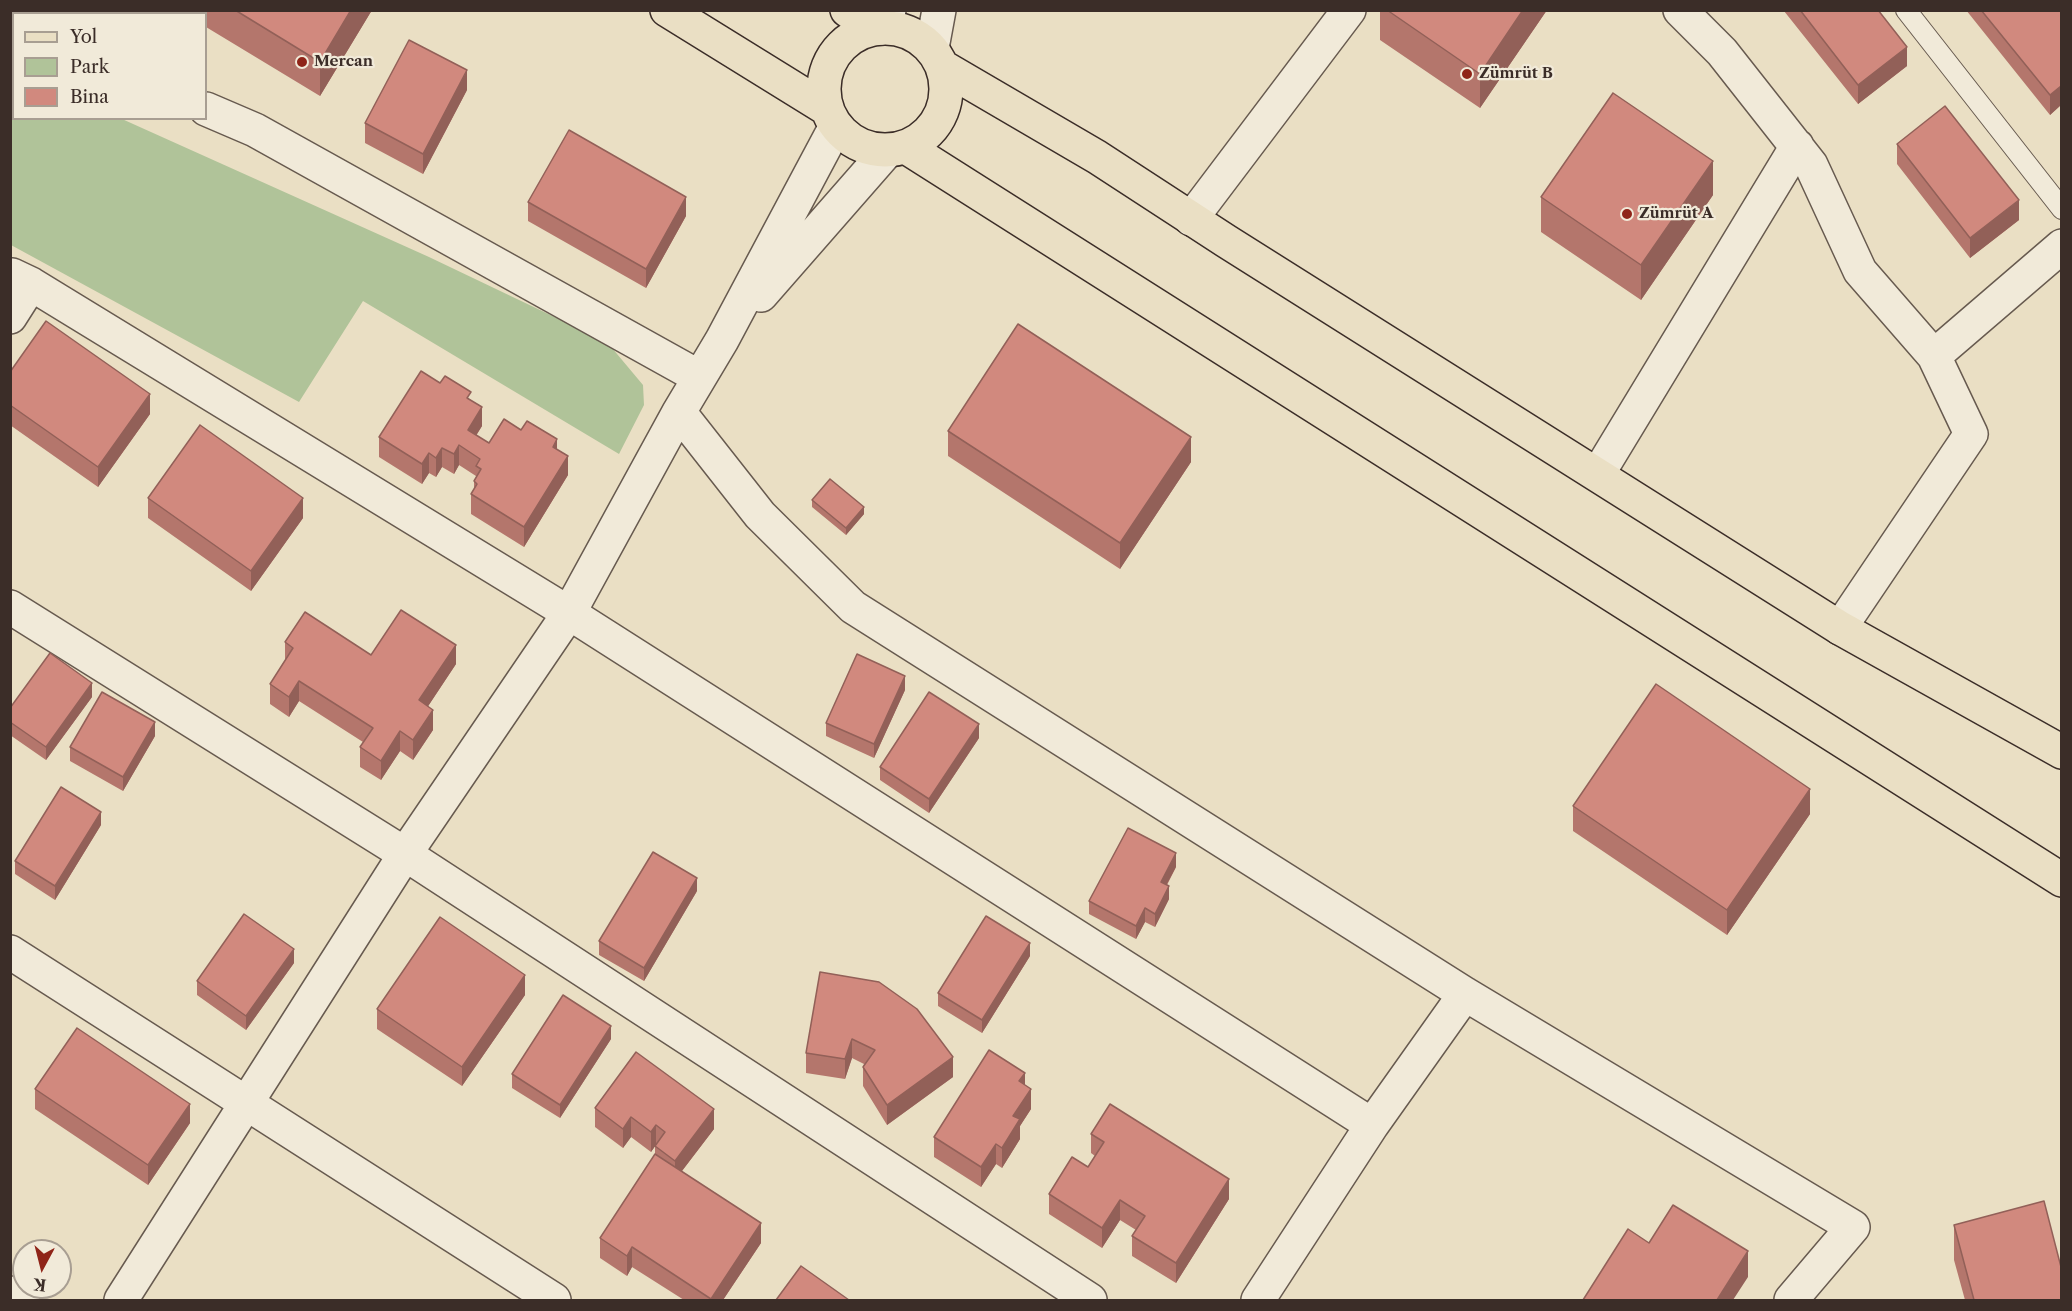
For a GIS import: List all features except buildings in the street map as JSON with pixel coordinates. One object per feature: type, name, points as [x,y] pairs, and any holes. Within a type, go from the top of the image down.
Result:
[{"type":"main road","points":[[668,10],[832,117],[850,140],[868,148],[897,149],[923,137],[937,123],[945,105],[947,86],[937,58]]},
{"type":"main road","points":[[847,10],[915,36],[937,58],[1840,628],[2061,752]]},
{"type":"main road","points":[[832,117],[824,88],[828,68],[838,49],[854,36],[882,23]]},
{"type":"main road","points":[[897,149],[2061,880]]},
{"type":"street","points":[[937,58],[939,10]]},
{"type":"street","points":[[1191,219],[1349,10]]},
{"type":"street","points":[[1680,10],[1722,52],[1811,165],[1860,271],[1934,356],[1971,434],[1840,628]]},
{"type":"street","points":[[207,109],[255,130],[699,377]]},
{"type":"street","points":[[121,1300],[405,854],[569,613],[679,412],[722,340],[832,117]]},
{"type":"street","points":[[1598,474],[1797,146]]},
{"type":"street","points":[[722,340],[897,149]]},
{"type":"street","points":[[1934,356],[2061,246]]},
{"type":"street","points":[[10,317],[21,279],[569,613],[1372,1125]]},
{"type":"street","points":[[679,412],[760,515],[853,607],[1465,994],[1853,1227],[1791,1300]]},
{"type":"street","points":[[10,607],[405,854],[1090,1300]]},
{"type":"street","points":[[10,952],[554,1300]]},
{"type":"street","points":[[1258,1300],[1372,1125],[1465,994]]},
{"type":"street","points":[[10,1293],[23,1300]]},
{"type":"lane","points":[[1906,10],[2061,209]]},
{"type":"green space","points":[[10,68],[12,69],[12,120],[124,120],[429,257],[607,342],[643,385],[644,405],[619,454],[363,301],[299,402],[11,245]]},
{"type":"place","name":"Mercan","points":[[302,62]]},
{"type":"place","name":"Zümrüt B","points":[[1467,74]]},
{"type":"place","name":"Zümrüt A","points":[[1627,214]]}]
